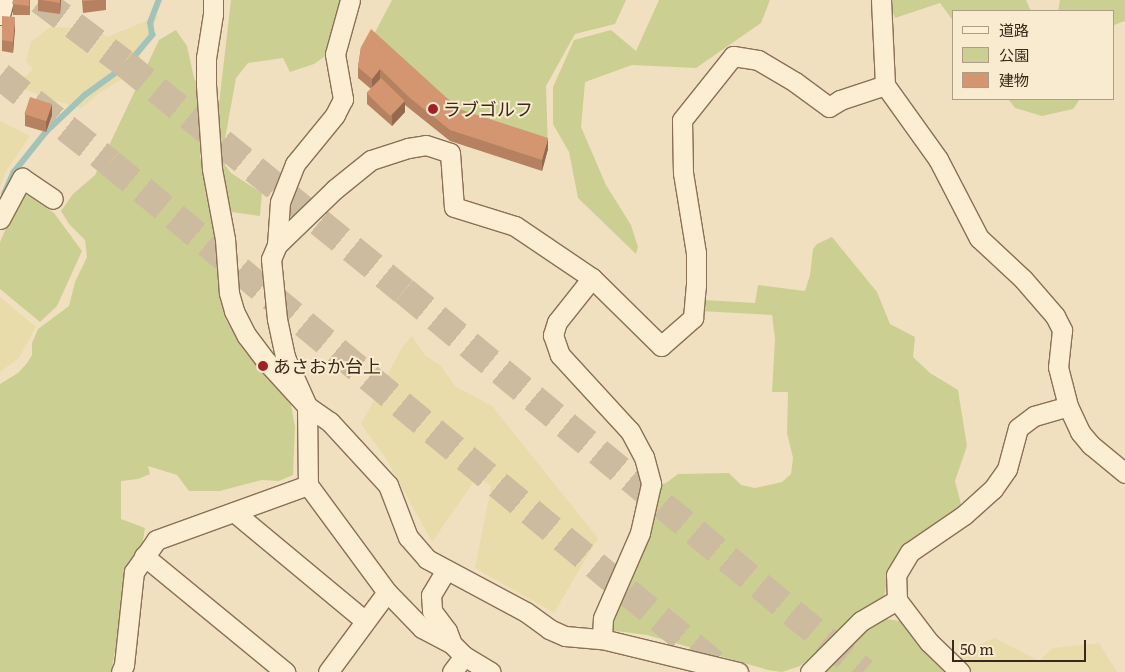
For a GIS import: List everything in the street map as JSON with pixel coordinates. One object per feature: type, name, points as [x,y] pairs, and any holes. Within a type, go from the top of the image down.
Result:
[{"type":"street","points":[[0,15],[4,0]]},
{"type":"street","points":[[213,0],[214,14],[206,58],[206,86],[212,169],[225,239],[229,294],[234,311],[247,336],[266,361],[308,406],[330,422],[388,485],[408,537],[427,559],[526,612],[549,630],[564,636],[602,639],[738,672]]},
{"type":"street","points":[[350,0],[335,54],[343,99],[335,115],[295,164],[280,202],[277,245],[271,259],[277,319],[285,357],[308,406],[308,485],[387,592],[422,628],[491,672]]},
{"type":"street","points":[[881,0],[885,85],[938,159],[979,238],[1022,279],[1055,316],[1062,330],[1058,367],[1068,406],[1080,432],[1090,445],[1125,473]]},
{"type":"street","points":[[277,245],[335,189],[371,160],[426,145],[450,153],[454,207],[515,226],[592,278],[661,346],[692,318],[696,286],[696,254],[683,173],[682,120],[733,56],[758,60],[795,82],[829,107],[840,100],[885,85]]},
{"type":"street","points":[[0,218],[22,178],[53,199]]},
{"type":"street","points":[[592,278],[557,322],[552,335],[560,355],[630,431],[644,457],[650,484],[640,533],[603,618],[602,639]]},
{"type":"street","points":[[960,672],[929,642],[897,600],[896,575],[910,552],[964,516],[993,489],[1007,469],[1018,428],[1034,416],[1068,406]]},
{"type":"street","points":[[126,670],[134,572],[156,540],[308,485]]},
{"type":"street","points":[[234,512],[364,620]]},
{"type":"street","points":[[144,556],[284,672]]},
{"type":"street","points":[[446,570],[431,595],[432,611],[458,650],[452,672]]},
{"type":"street","points":[[328,672],[364,620],[387,592]]},
{"type":"street","points":[[810,672],[861,621],[897,600]]},
{"type":"street","points":[[665,654],[698,672]]},
{"type":"shaded area","points":[[158,16],[139,59],[121,80],[99,93],[82,108],[44,98],[14,84],[33,70],[26,61],[31,42],[50,27],[96,28],[107,37]]},
{"type":"shaded area","points":[[0,121],[30,136],[6,171],[0,187]]},
{"type":"shaded area","points":[[0,297],[36,327],[19,358],[0,372]]},
{"type":"shaded area","points":[[412,336],[425,355],[441,366],[455,386],[492,406],[598,538],[554,613],[475,568],[491,486],[477,477],[432,542],[385,457],[361,424],[403,346]]},
{"type":"shaded area","points":[[995,638],[1039,661],[1053,648],[1099,643],[1117,672],[972,672],[955,655]]},
{"type":"green space","points":[[231,0],[343,0],[328,54],[314,64],[290,72],[283,58],[248,63],[236,78],[225,139],[225,165],[231,173],[262,193],[260,216],[225,211],[215,139]]},
{"type":"green space","points":[[392,0],[626,0],[615,24],[575,34],[546,86],[548,149],[461,121],[371,40]]},
{"type":"green space","points":[[659,0],[770,0],[761,23],[696,68],[632,65],[585,82],[581,127],[606,185],[631,225],[638,247],[636,254],[578,198],[569,152],[553,124],[553,87],[574,40],[611,30],[636,51]]},
{"type":"green space","points":[[888,0],[1026,0],[1031,10],[952,10],[952,19],[940,3],[895,18]]},
{"type":"green space","points":[[1060,0],[1125,0],[1125,21],[1115,25],[1115,10],[1058,10]]},
{"type":"green space","points":[[176,30],[187,46],[194,78],[201,92],[200,156],[218,237],[219,281],[225,318],[239,342],[257,365],[275,380],[290,399],[295,427],[293,475],[279,481],[262,480],[220,491],[189,491],[177,475],[148,466],[150,474],[138,479],[121,481],[121,519],[145,528],[142,546],[129,579],[111,672],[0,672],[0,384],[18,373],[27,363],[32,355],[32,343],[38,329],[69,306],[75,282],[87,257],[85,240],[69,224],[61,211],[73,194],[95,175],[159,40]]},
{"type":"green space","points":[[1009,100],[1079,100],[1073,109],[1042,116],[1015,108]]},
{"type":"green space","points":[[22,192],[54,213],[82,251],[57,306],[40,322],[0,289],[0,242]]},
{"type":"green space","points":[[832,237],[877,292],[890,324],[915,337],[913,357],[930,373],[958,390],[967,446],[955,481],[962,508],[938,528],[898,553],[888,576],[884,597],[800,666],[782,672],[768,670],[647,635],[615,631],[610,624],[655,486],[666,483],[678,474],[729,473],[741,485],[755,488],[782,482],[791,474],[793,458],[787,433],[788,392],[772,392],[775,339],[772,315],[700,311],[704,300],[755,303],[758,285],[805,291],[810,275],[813,249],[817,244]]},
{"type":"green space","points":[[885,619],[901,621],[913,631],[946,672],[820,672],[869,625]]},
{"type":"building","points":[[13,0],[29,0],[29,6],[12,4]]},
{"type":"building","points":[[41,0],[60,0],[60,3]]},
{"type":"building","points":[[2,16],[15,17],[13,42],[2,40]]},
{"type":"building","points":[[371,29],[459,109],[548,138],[542,160],[450,130],[410,98],[380,69],[372,79],[358,67],[361,47]]},
{"type":"building","points":[[381,78],[405,101],[390,116],[366,93]]},
{"type":"building","points":[[30,97],[52,104],[46,121],[24,114]]},
{"type":"waterway","points":[[4,194],[14,172],[46,132],[85,95],[128,64],[152,35],[150,23],[159,0]]},
{"type":"tunnel","points":[[40,0],[124,63],[404,291],[864,672]]},
{"type":"tunnel","points":[[0,76],[110,163],[724,672]]},
{"type":"place","name":"ラブゴルフ","points":[[433,109]]},
{"type":"place","name":"あさおか台上","points":[[263,366]]}]
